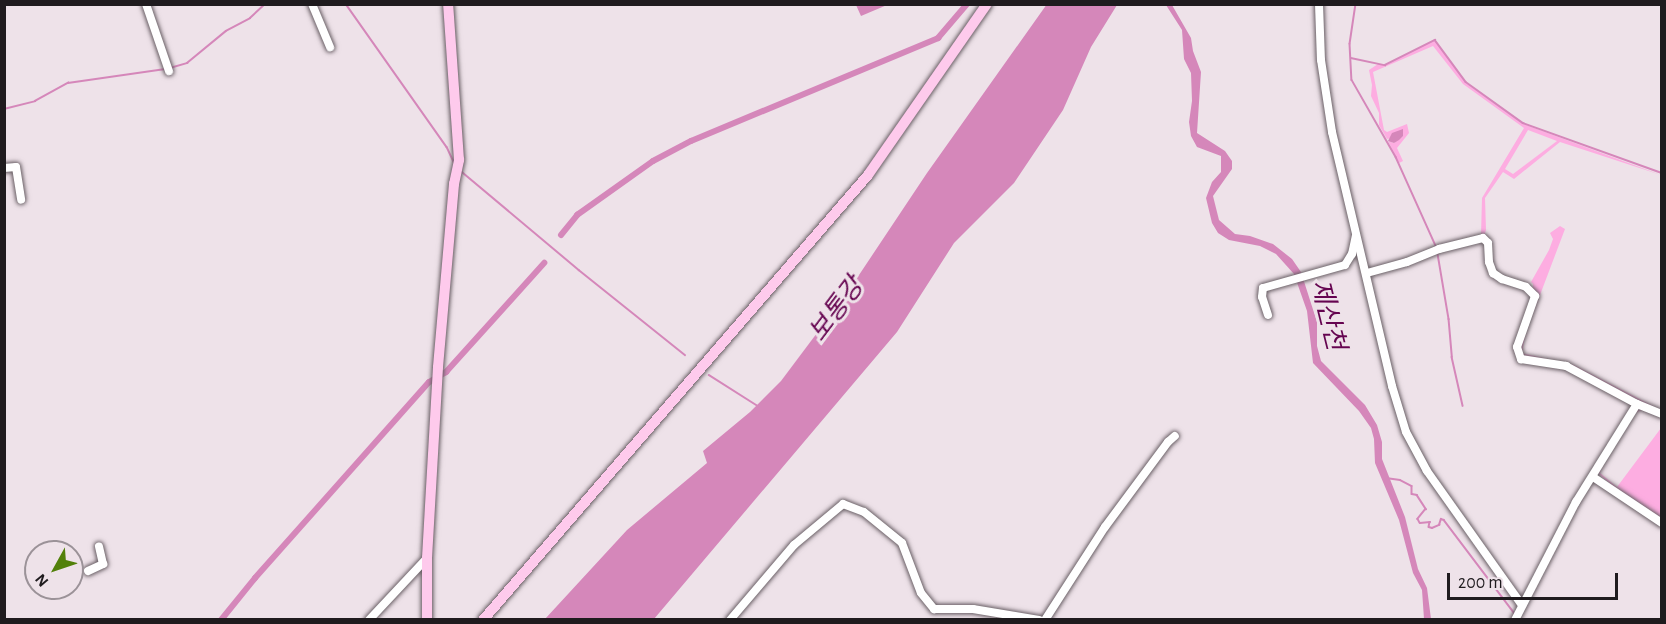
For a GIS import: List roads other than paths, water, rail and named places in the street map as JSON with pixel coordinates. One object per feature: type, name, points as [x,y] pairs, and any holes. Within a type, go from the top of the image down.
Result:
[{"type":"main road","points":[[426,620],[427,558],[438,367],[459,160],[448,4]]},
{"type":"main road","points":[[483,620],[868,175],[987,4]]},
{"type":"street","points":[[147,4],[169,71]]},
{"type":"street","points":[[312,4],[330,47]]},
{"type":"street","points":[[1319,4],[1321,60],[1332,132],[1357,230],[1392,386],[1406,432],[1427,471],[1522,605]]},
{"type":"street","points":[[4,168],[16,166],[21,200]]},
{"type":"street","points":[[1268,315],[1262,297],[1263,288],[1345,265],[1352,254],[1357,230]]},
{"type":"street","points":[[1366,273],[1407,262],[1439,249],[1483,238],[1488,243],[1489,262],[1493,273],[1502,279],[1526,287],[1535,296],[1517,347],[1519,356],[1525,360],[1566,366],[1637,404],[1662,414]]},
{"type":"street","points":[[1515,620],[1593,477],[1637,404]]},
{"type":"street","points":[[1045,620],[1099,535],[1175,436]]},
{"type":"street","points":[[1593,477],[1662,523]]},
{"type":"street","points":[[730,620],[794,545],[843,504],[864,512],[902,543],[921,594],[934,609],[973,609],[1039,620]]},
{"type":"street","points":[[88,571],[103,564],[99,546]]},
{"type":"street","points":[[369,620],[427,558]]},
{"type":"water","name":"보통강","points":[[1047,4],[1117,5],[1091,47],[1063,110],[1014,183],[954,243],[897,332],[654,619],[545,619],[627,530],[707,463],[703,451],[750,412],[781,381],[847,293],[927,173]]},
{"type":"water","points":[[856,5],[887,5],[861,16]]},
{"type":"water","points":[[1166,5],[1172,5],[1191,38],[1201,72],[1197,133],[1225,151],[1232,161],[1232,169],[1213,196],[1219,220],[1235,234],[1250,236],[1273,244],[1292,259],[1301,272],[1317,322],[1317,346],[1321,361],[1365,405],[1377,425],[1382,442],[1382,459],[1405,517],[1418,569],[1427,588],[1431,619],[1424,619],[1422,590],[1413,573],[1399,520],[1375,463],[1371,428],[1359,411],[1313,363],[1307,311],[1294,274],[1276,254],[1260,246],[1229,240],[1218,233],[1212,223],[1206,198],[1212,182],[1221,172],[1221,156],[1197,147],[1191,136],[1189,122],[1192,101],[1191,73],[1184,59],[1182,30]]},
{"type":"water","points":[[1403,129],[1403,136],[1399,140],[1394,143],[1388,141],[1392,133]]},
{"type":"waterway","points":[[170,68],[187,63],[226,31],[250,18],[265,4]]},
{"type":"waterway","points":[[346,4],[447,147],[454,162]]},
{"type":"waterway","points":[[561,235],[577,215],[653,161],[691,141],[938,38],[967,4]]},
{"type":"waterway","points":[[1356,4],[1350,44],[1352,80],[1396,157],[1436,246]]},
{"type":"waterway","points":[[1351,58],[1385,65],[1435,40],[1466,82],[1523,123],[1662,173]]},
{"type":"waterway","points":[[4,109],[35,101],[68,83],[165,69]]},
{"type":"waterway","points":[[461,171],[685,355]]},
{"type":"waterway","points":[[1438,254],[1449,319],[1452,357],[1463,406]]},
{"type":"waterway","points":[[221,620],[255,578],[429,382],[446,372],[544,263]]},
{"type":"waterway","points":[[709,375],[758,406]]},
{"type":"waterway","points":[[1386,478],[1400,480],[1412,486],[1412,494],[1417,495],[1426,509],[1418,519],[1420,523],[1430,522],[1429,527],[1432,528],[1439,525],[1441,519],[1444,520],[1515,614]]},
{"type":"water label","name":"제산천","points":[[1327,315]]}]
